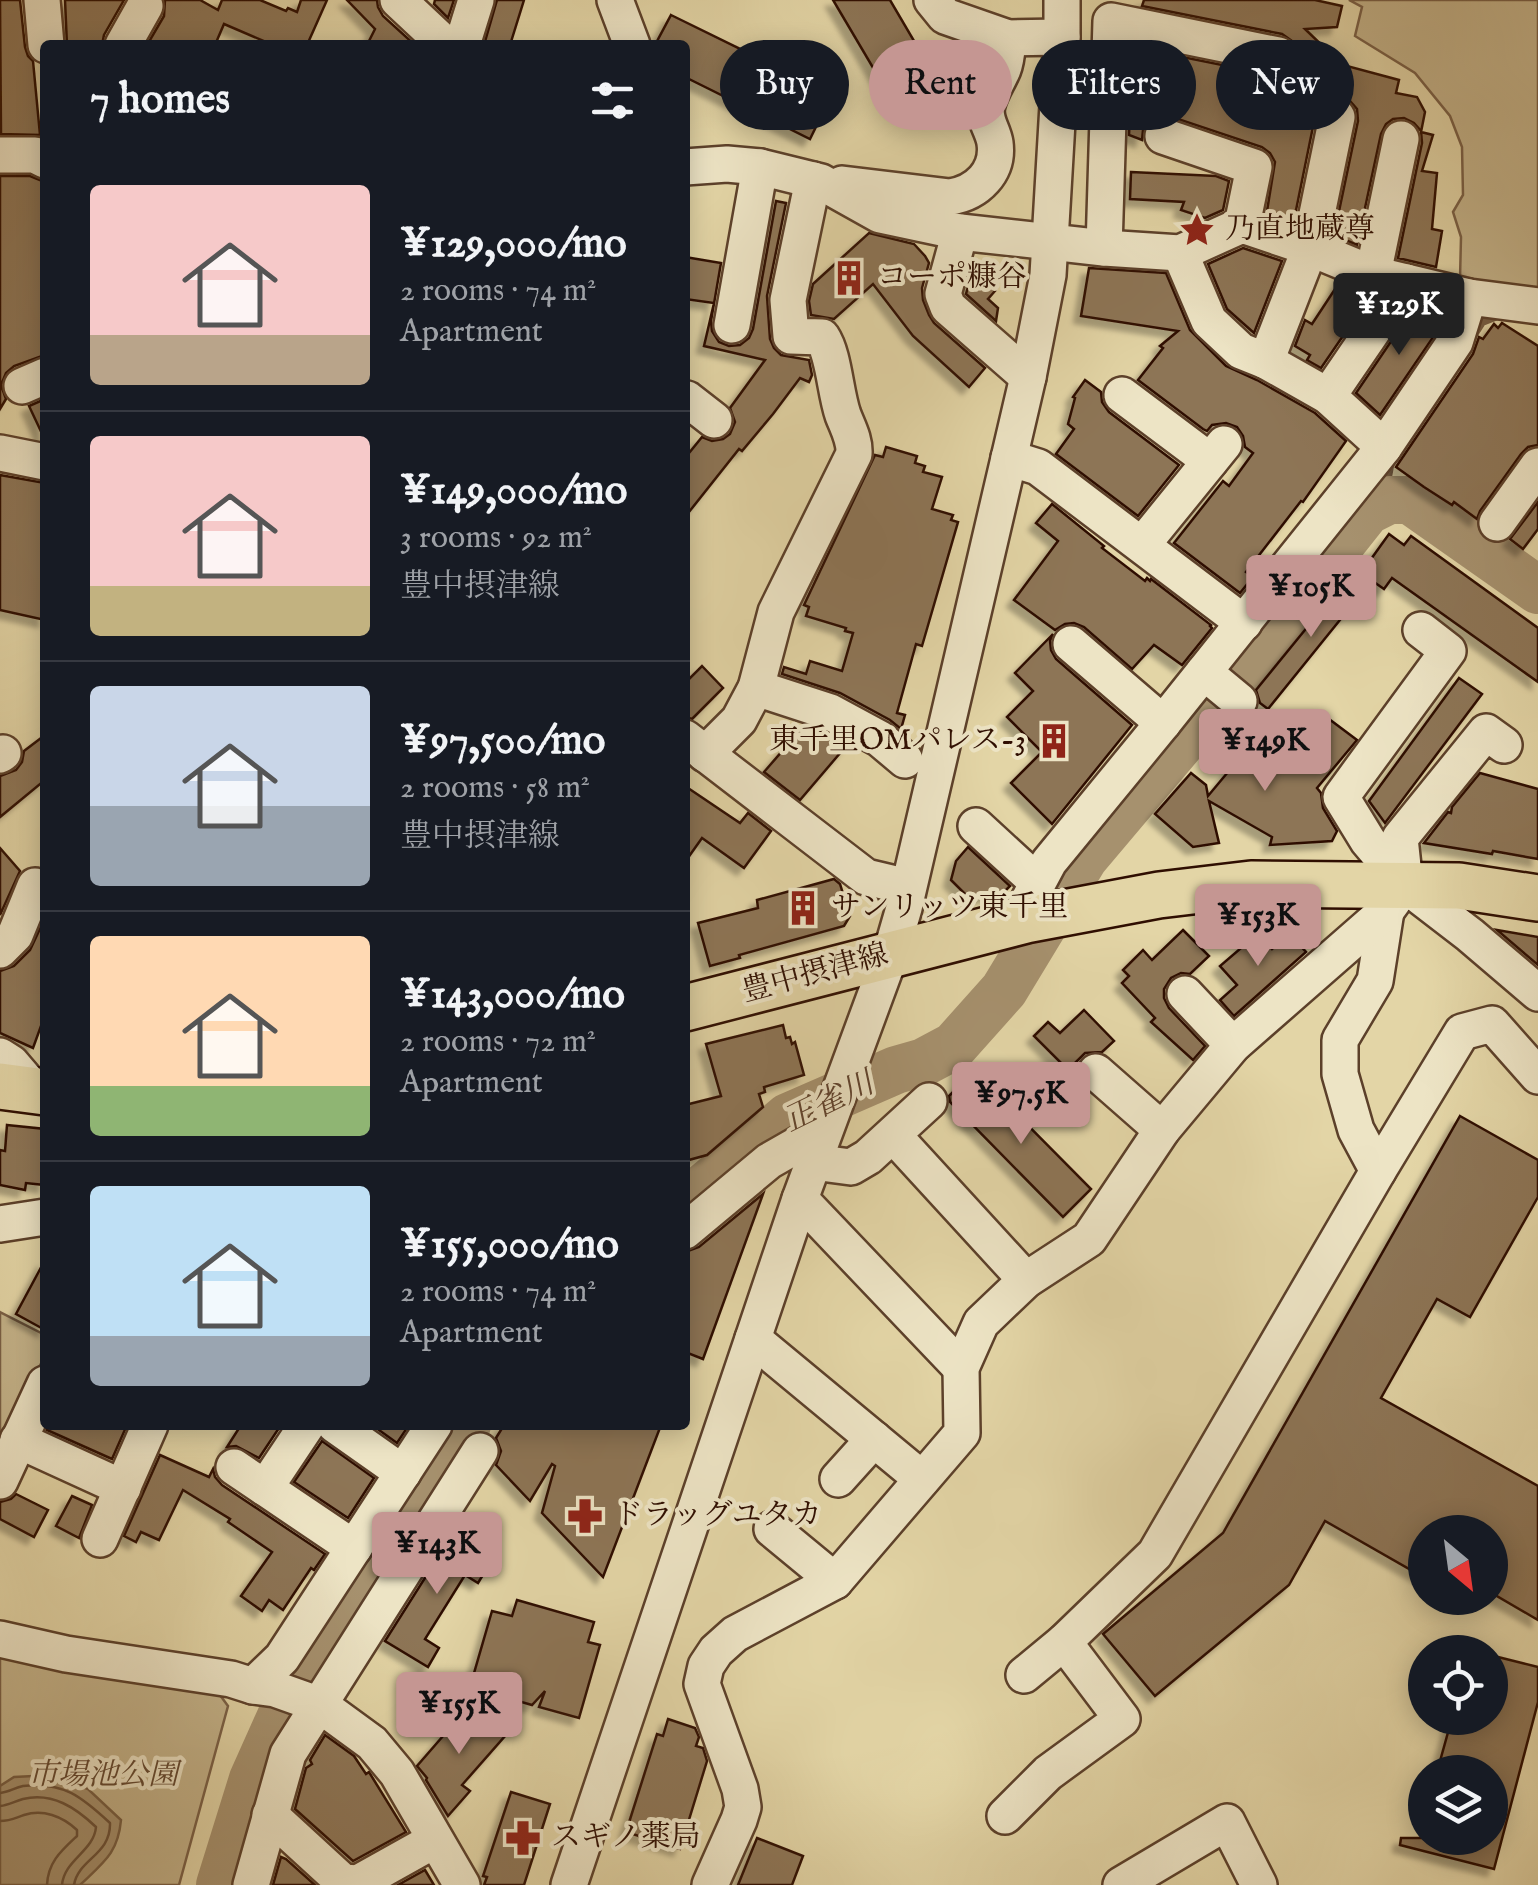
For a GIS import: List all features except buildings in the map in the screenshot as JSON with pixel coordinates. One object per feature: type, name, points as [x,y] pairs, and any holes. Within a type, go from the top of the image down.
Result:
[{"type":"main road","name":"豊中摂津線","points":[[690,1007],[891,954],[1027,908],[1082,908],[1251,884],[1395,898],[1459,886],[1538,898]]},
{"type":"street","points":[[42,0],[46,40]]},
{"type":"street","points":[[398,0],[441,40]]},
{"type":"street","points":[[464,40],[476,0]]},
{"type":"street","points":[[615,0],[630,40]]},
{"type":"street","points":[[932,0],[945,16],[1008,38],[1062,37]]},
{"type":"street","points":[[569,1885],[800,1199],[891,954],[1028,377],[1048,274],[1062,0]]},
{"type":"street","points":[[126,40],[145,6]]},
{"type":"street","points":[[1104,248],[1112,11],[1221,40]]},
{"type":"street","points":[[690,164],[760,167],[817,181],[950,197],[966,193],[981,184],[994,162],[995,145],[986,113],[1004,67],[1008,38]]},
{"type":"street","points":[[1266,361],[1310,248],[1335,130]]},
{"type":"street","points":[[1163,136],[1254,167],[1242,226]]},
{"type":"street","points":[[1328,396],[1390,278],[1400,139]]},
{"type":"street","points":[[0,155],[40,158]]},
{"type":"street","points":[[732,325],[760,167]]},
{"type":"street","points":[[817,181],[880,214],[960,232],[1104,248],[1180,253],[1242,226],[1390,278],[1469,296],[1538,306]]},
{"type":"street","points":[[817,181],[788,300],[791,336],[822,338],[829,348],[836,390],[855,444],[854,454],[776,612],[756,688],[739,720],[695,746],[866,876],[908,887]]},
{"type":"street","points":[[960,232],[943,294],[948,308],[1028,377]]},
{"type":"street","points":[[1180,253],[1209,321],[1240,351],[1328,396],[1384,447]]},
{"type":"street","points":[[1027,908],[1048,862],[1384,447],[1455,342],[1469,296]]},
{"type":"street","points":[[1122,395],[1217,452],[1142,544]]},
{"type":"street","points":[[0,453],[40,461]]},
{"type":"street","points":[[1009,458],[1038,467],[1244,623]]},
{"type":"street","points":[[1497,524],[1538,466]]},
{"type":"street","points":[[1421,630],[1448,650],[1341,797],[1368,841],[1395,898],[1470,934],[1538,993]]},
{"type":"street","points":[[1071,644],[1164,722]]},
{"type":"street","points":[[1204,672],[1238,701]]},
{"type":"street","points":[[756,688],[830,712],[880,739],[904,760]]},
{"type":"street","points":[[1378,1171],[1356,1130],[1340,1074],[1340,1040],[1375,981],[1395,898],[1400,838],[1486,732],[1504,745]]},
{"type":"street","points":[[976,826],[1027,908]]},
{"type":"street","points":[[3,941],[15,934],[35,886]]},
{"type":"street","points":[[710,1885],[744,1807],[702,1684],[706,1666],[716,1651],[735,1634],[834,1582],[962,1433],[961,1368],[981,1324],[1026,1280],[1089,1239],[1162,1130],[1233,1045],[1395,898]]},
{"type":"street","points":[[1185,994],[1233,1045]]},
{"type":"street","points":[[1024,1675],[1155,1554],[1462,1032],[1492,1024],[1538,1076]]},
{"type":"street","points":[[0,1056],[11,1063],[27,1089]]},
{"type":"street","points":[[1096,1072],[1162,1130]]},
{"type":"street","points":[[690,1227],[769,1160],[819,1146],[851,1167],[868,1157],[929,1102]]},
{"type":"street","points":[[892,1134],[1026,1280]]},
{"type":"street","points":[[800,1199],[961,1368]]},
{"type":"street","points":[[0,1224],[40,1218]]},
{"type":"street","points":[[753,1339],[922,1479]]},
{"type":"street","points":[[0,1480],[40,1394]]},
{"type":"street","points":[[100,1539],[148,1430]]},
{"type":"street","points":[[266,1488],[304,1430]]},
{"type":"street","points":[[342,1430],[403,1474]]},
{"type":"street","points":[[251,1885],[288,1754],[289,1695],[282,1658],[431,1430]]},
{"type":"street","points":[[838,1479],[874,1439]]},
{"type":"street","points":[[18,1440],[123,1488]]},
{"type":"street","points":[[289,1695],[480,1451]]},
{"type":"street","points":[[234,1467],[354,1548]]},
{"type":"street","points":[[772,1529],[834,1582]]},
{"type":"street","points":[[0,1639],[66,1654],[231,1679],[289,1695],[372,1742],[397,1773],[462,1885]]},
{"type":"street","points":[[1005,1816],[1048,1773],[1122,1719],[1064,1642]]},
{"type":"street","points":[[270,1815],[343,1882],[358,1883],[436,1840]]},
{"type":"street","points":[[1121,1885],[1227,1822],[1259,1885]]},
{"type":"green space","points":[[1349,0],[1538,0],[1538,294],[1460,279],[1461,237],[1453,212],[1463,195],[1462,147],[1450,116],[1415,73],[1355,36],[1362,7]]},
{"type":"green space","points":[[0,1312],[40,1332],[40,1365],[0,1441]]},
{"type":"green space","name":"市場池公園","points":[[0,1645],[214,1687],[228,1706],[179,1885],[0,1885]]},
{"type":"water","points":[[54,1775],[88,1789],[121,1820],[113,1849],[80,1885],[0,1885],[0,1786],[14,1777]]},
{"type":"waterway","points":[[1473,336],[1482,322],[1500,315]]},
{"type":"waterway","points":[[1388,477],[1391,461]]},
{"type":"waterway","name":"正雀川","points":[[690,1199],[788,1117],[954,1046],[1004,990],[1084,858],[1214,704],[1367,511],[1389,500],[1410,500],[1538,590]]},
{"type":"waterway","points":[[220,1885],[253,1779],[283,1712],[464,1430]]},
{"type":"place","name":"乃直地蔵尊","points":[[1197,230]]},
{"type":"place","name":"コーポ糠谷","points":[[849,278]]},
{"type":"place","name":"東千里OMパレス-3","points":[[1054,741]]},
{"type":"place","name":"サンリッツ東千里","points":[[803,908]]},
{"type":"place","name":"ドラッグユタカ","points":[[585,1516]]},
{"type":"place","name":"スギノ薬局","points":[[523,1838]]}]
